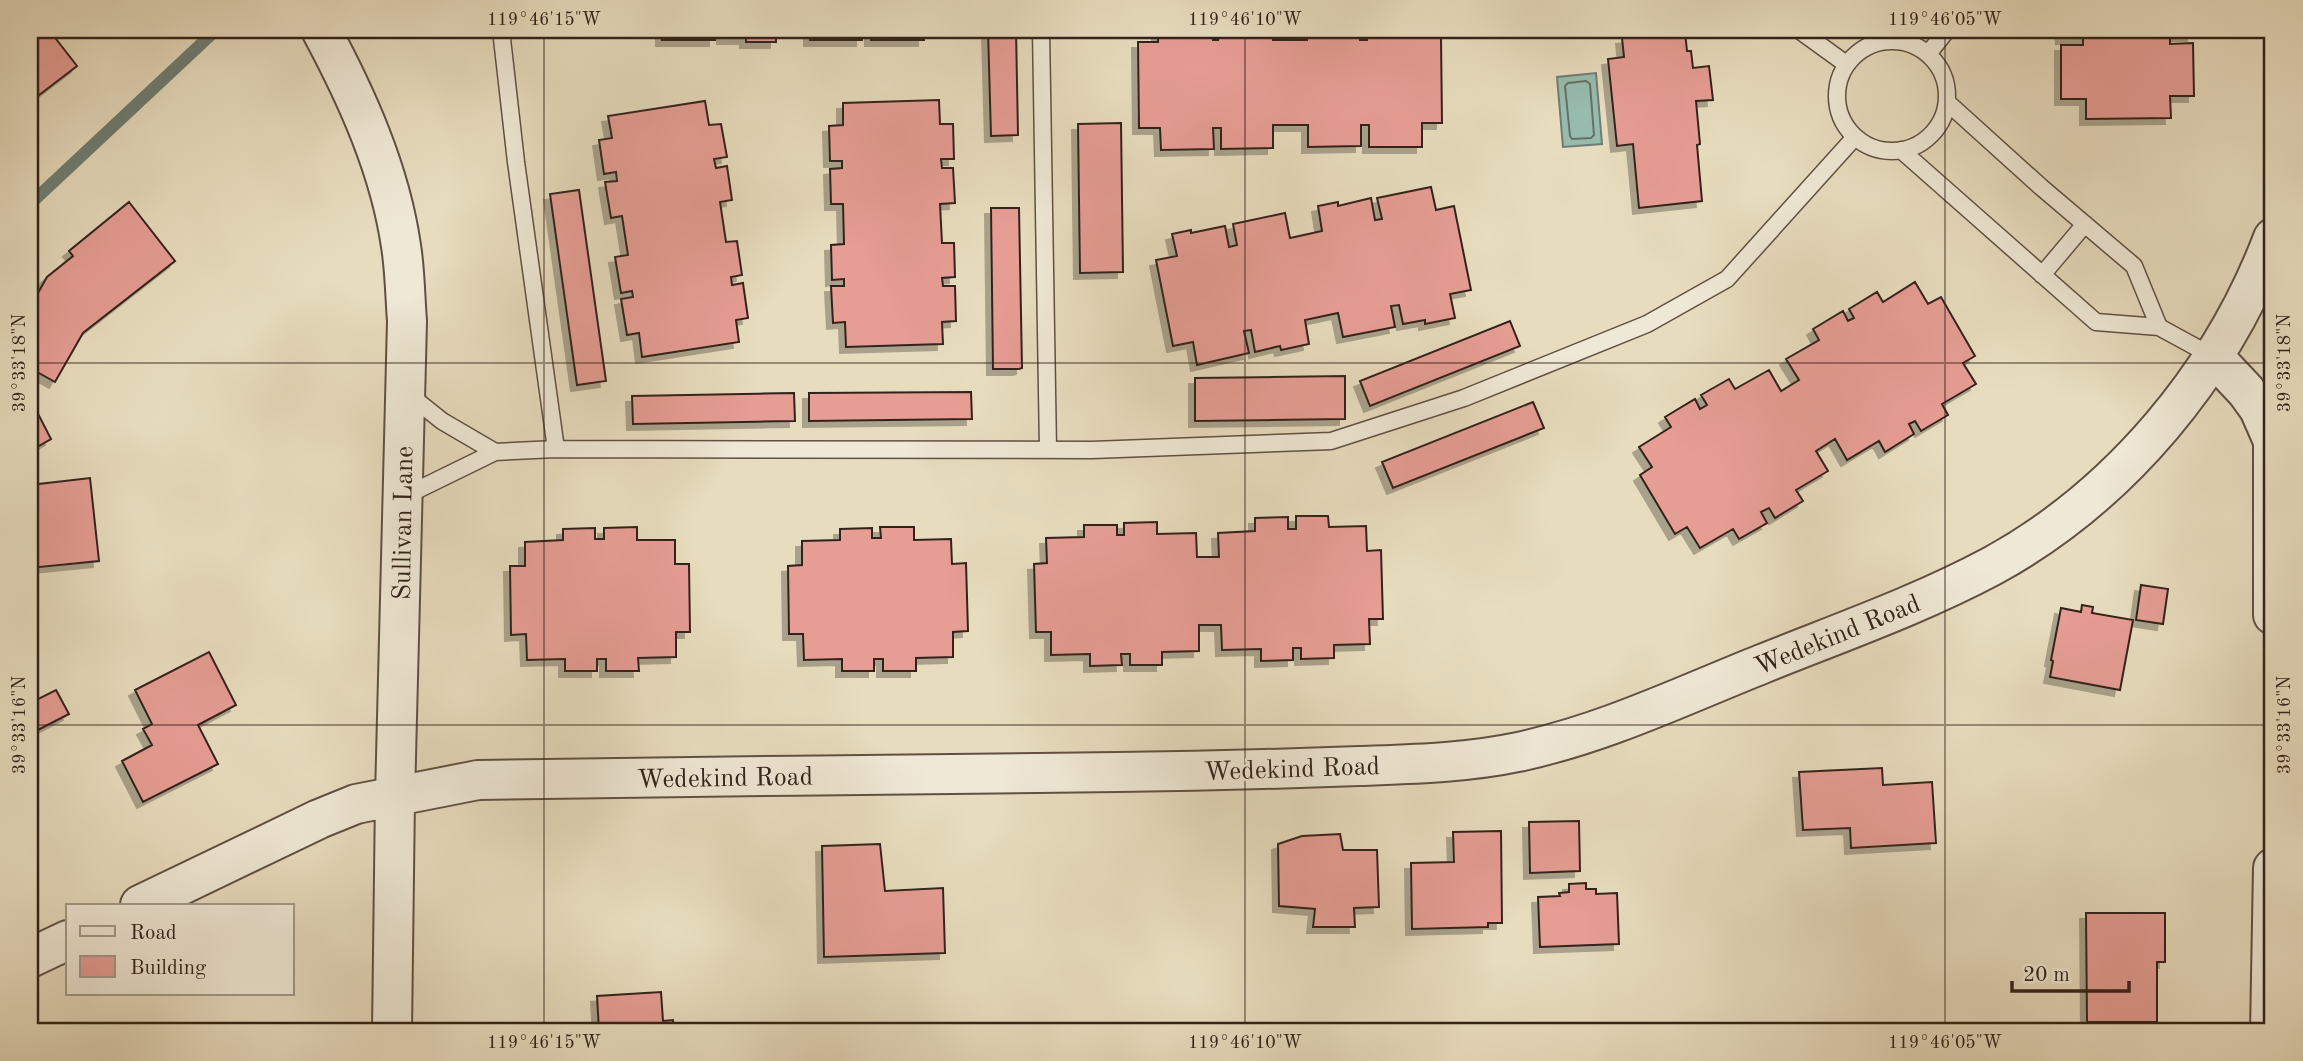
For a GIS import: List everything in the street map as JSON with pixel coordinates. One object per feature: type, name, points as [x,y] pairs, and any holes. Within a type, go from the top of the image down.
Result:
[{"type":"street","name":"Sullivan Lane","points":[[321,30],[348,80],[387,179],[401,246],[407,321],[395,797],[393,1031]]},
{"type":"street","name":"Wedekind Road","points":[[142,904],[356,804],[478,780],[1273,770],[1434,763],[1517,752],[1599,730],[1929,597],[1996,564],[2059,522],[2117,473],[2171,415],[2214,357],[2261,271],[2273,238]]},
{"type":"street","points":[[2214,357],[2246,391],[2259,410],[2273,443],[2273,615]]},
{"type":"street","points":[[2270,1031],[2273,868]]},
{"type":"street","points":[[30,958],[66,941]]},
{"type":"lane","points":[[501,30],[518,176],[556,449]]},
{"type":"lane","points":[[1041,30],[1048,450]]},
{"type":"lane","points":[[1799,30],[1846,64]]},
{"type":"lane","points":[[1928,54],[1947,30]]},
{"type":"lane","points":[[1895,40],[1913,44],[1928,54],[1945,76],[1948,103],[1937,130],[1920,143],[1901,150],[1877,149],[1855,137],[1838,111],[1839,78],[1846,64],[1859,51],[1876,42],[1895,40]]},
{"type":"lane","points":[[1948,103],[2134,265],[2159,327]]},
{"type":"lane","points":[[402,497],[495,453],[556,449],[1048,450],[1331,441],[1464,398],[1647,324],[1727,279],[1855,137]]},
{"type":"lane","points":[[1901,150],[2096,322],[2159,327],[2214,357]]},
{"type":"lane","points":[[2042,275],[2085,224]]},
{"type":"lane","points":[[405,392],[442,421],[495,453]]},
{"type":"water","points":[[1596,73],[1602,144],[1563,147],[1557,77]]},
{"type":"building","points":[[30,30],[49,30],[77,66],[30,102]]},
{"type":"building","points":[[662,30],[715,30],[715,40],[662,40]]},
{"type":"building","points":[[723,30],[776,30],[776,42],[746,42],[746,38],[723,38]]},
{"type":"building","points":[[810,30],[862,30],[862,40],[810,40]]},
{"type":"building","points":[[871,30],[924,30],[924,40],[871,40]]},
{"type":"building","points":[[988,30],[1016,30],[1018,135],[991,136]]},
{"type":"building","points":[[1158,30],[1212,30],[1213,40],[1218,40],[1218,30],[1272,30],[1273,40],[1307,40],[1307,30],[1360,30],[1360,40],[1367,40],[1367,30],[1421,30],[1421,38],[1441,38],[1442,123],[1422,123],[1422,147],[1369,147],[1369,125],[1361,125],[1361,146],[1308,147],[1308,125],[1273,125],[1273,148],[1221,149],[1221,128],[1213,128],[1214,149],[1161,150],[1160,128],[1139,128],[1138,42],[1158,42]]},
{"type":"building","points":[[2061,30],[2193,30],[2193,35],[2170,35],[2170,44],[2193,43],[2194,96],[2170,96],[2171,118],[2086,119],[2086,99],[2061,99],[2061,45],[2083,45],[2083,38],[2062,38]]},
{"type":"building","points":[[1685,32],[1687,51],[1691,51],[1693,68],[1709,66],[1713,100],[1696,101],[1702,201],[1639,208],[1633,144],[1617,146],[1608,59],[1624,57],[1622,38]]},
{"type":"building","points":[[939,100],[940,124],[953,124],[954,159],[941,159],[942,168],[953,168],[955,203],[940,204],[942,243],[954,243],[955,277],[942,278],[943,286],[955,286],[956,321],[942,322],[943,344],[846,347],[845,322],[833,323],[831,286],[844,286],[844,279],[832,280],[831,245],[844,244],[843,204],[831,204],[830,169],[842,168],[842,161],[830,161],[829,126],[843,125],[843,103]]},
{"type":"building","points":[[705,101],[709,125],[721,124],[727,157],[714,159],[716,168],[727,166],[732,200],[720,202],[726,242],[737,241],[742,275],[731,277],[732,285],[743,283],[748,318],[736,320],[739,342],[642,357],[639,333],[627,335],[621,299],[633,297],[632,291],[621,293],[615,257],[628,255],[622,216],[611,218],[605,182],[617,181],[616,172],[604,174],[599,140],[612,138],[608,116]]},
{"type":"building","points":[[1121,123],[1123,272],[1080,273],[1078,124]]},
{"type":"building","points":[[1431,187],[1436,210],[1454,206],[1471,290],[1450,294],[1455,318],[1425,324],[1425,320],[1403,324],[1399,305],[1391,306],[1395,327],[1343,337],[1338,313],[1305,320],[1309,344],[1281,350],[1280,346],[1255,352],[1251,330],[1244,331],[1249,353],[1197,365],[1193,342],[1173,346],[1156,260],[1177,256],[1172,234],[1225,226],[1229,247],[1237,245],[1233,224],[1285,213],[1290,238],[1322,231],[1318,206],[1338,202],[1338,206],[1371,198],[1375,220],[1382,219],[1377,198]]},
{"type":"building","points":[[579,190],[606,381],[577,385],[550,194]]},
{"type":"building","points":[[129,202],[175,261],[83,333],[55,382],[30,368],[30,307],[47,277],[73,256],[69,251]]},
{"type":"building","points":[[991,208],[1019,208],[1022,368],[1019,369],[993,369]]},
{"type":"building","points":[[1915,282],[1928,304],[1941,297],[1975,356],[1963,363],[1976,384],[1942,404],[1948,415],[1921,431],[1915,421],[1909,424],[1914,434],[1885,452],[1879,441],[1847,460],[1835,439],[1816,451],[1828,471],[1796,490],[1803,501],[1775,518],[1769,508],[1761,512],[1767,523],[1739,539],[1733,529],[1700,548],[1687,527],[1675,534],[1640,475],[1652,467],[1639,447],[1671,427],[1665,417],[1695,399],[1700,409],[1707,405],[1701,395],[1729,379],[1735,389],[1769,370],[1781,391],[1799,380],[1786,359],[1819,340],[1813,329],[1843,311],[1848,321],[1854,318],[1849,309],[1877,292],[1883,302]]},
{"type":"building","points":[[1510,321],[1520,346],[1370,406],[1360,381]]},
{"type":"building","points":[[1345,376],[1345,419],[1195,421],[1195,378]]},
{"type":"building","points":[[971,392],[972,419],[809,421],[809,393]]},
{"type":"building","points":[[794,393],[795,421],[633,424],[632,396]]},
{"type":"building","points":[[1533,402],[1544,428],[1393,488],[1382,462]]},
{"type":"building","points":[[34,406],[51,439],[30,451],[30,408]]},
{"type":"building","points":[[90,478],[99,561],[30,568],[30,485]]},
{"type":"building","points":[[1296,516],[1328,516],[1329,527],[1366,526],[1367,551],[1381,550],[1383,619],[1369,619],[1370,644],[1334,645],[1334,658],[1301,659],[1301,648],[1293,648],[1293,660],[1261,661],[1261,649],[1222,650],[1221,625],[1199,625],[1199,651],[1162,652],[1162,665],[1130,665],[1130,654],[1121,654],[1122,665],[1090,666],[1090,654],[1051,655],[1051,632],[1036,632],[1034,564],[1047,563],[1046,538],[1084,537],[1084,525],[1117,525],[1117,535],[1124,535],[1124,523],[1157,522],[1157,534],[1196,533],[1197,557],[1219,557],[1218,533],[1255,531],[1255,518],[1288,517],[1288,529],[1296,529]]},
{"type":"building","points":[[637,527],[637,540],[675,540],[675,564],[689,564],[690,632],[676,632],[676,657],[638,658],[639,671],[606,671],[606,659],[597,659],[597,671],[565,671],[565,659],[527,660],[526,634],[511,635],[510,566],[525,566],[525,542],[563,540],[563,529],[595,528],[595,539],[604,539],[604,528]]},
{"type":"building","points":[[880,527],[914,527],[914,540],[951,539],[952,564],[966,563],[968,631],[953,632],[953,657],[916,658],[916,671],[883,671],[883,659],[874,659],[874,671],[842,671],[842,659],[804,660],[803,634],[789,634],[788,566],[802,565],[802,541],[840,540],[840,529],[872,528],[872,538],[881,538]]},
{"type":"building","points":[[2141,585],[2168,589],[2163,624],[2136,620]]},
{"type":"building","points":[[2082,605],[2093,607],[2092,613],[2133,620],[2120,690],[2050,677],[2061,608],[2081,612]]},
{"type":"building","points":[[209,652],[236,705],[198,725],[218,764],[143,802],[122,761],[152,745],[143,729],[152,724],[135,690]]},
{"type":"building","points":[[56,690],[69,714],[30,734],[30,703]]},
{"type":"building","points":[[1882,768],[1883,785],[1932,782],[1936,843],[1851,848],[1850,828],[1803,830],[1799,772]]},
{"type":"building","points":[[1579,821],[1580,871],[1530,873],[1529,822]]},
{"type":"building","points":[[1501,831],[1502,923],[1488,923],[1488,927],[1412,929],[1411,863],[1454,862],[1453,832]]},
{"type":"building","points":[[1340,834],[1343,850],[1377,850],[1379,907],[1354,908],[1355,927],[1313,927],[1315,909],[1279,906],[1278,844],[1302,836]]},
{"type":"building","points":[[880,844],[885,891],[943,888],[945,953],[824,957],[822,846]]},
{"type":"building","points":[[1586,883],[1586,889],[1596,889],[1596,894],[1617,893],[1619,944],[1540,947],[1538,897],[1560,896],[1559,893],[1569,892],[1569,884]]},
{"type":"building","points":[[2086,913],[2165,913],[2165,962],[2157,962],[2157,1022],[2087,1022]]},
{"type":"building","points":[[661,992],[663,1021],[673,1020],[674,1031],[599,1031],[597,996]]},
{"type":"waterway","points":[[30,204],[216,30]]}]
